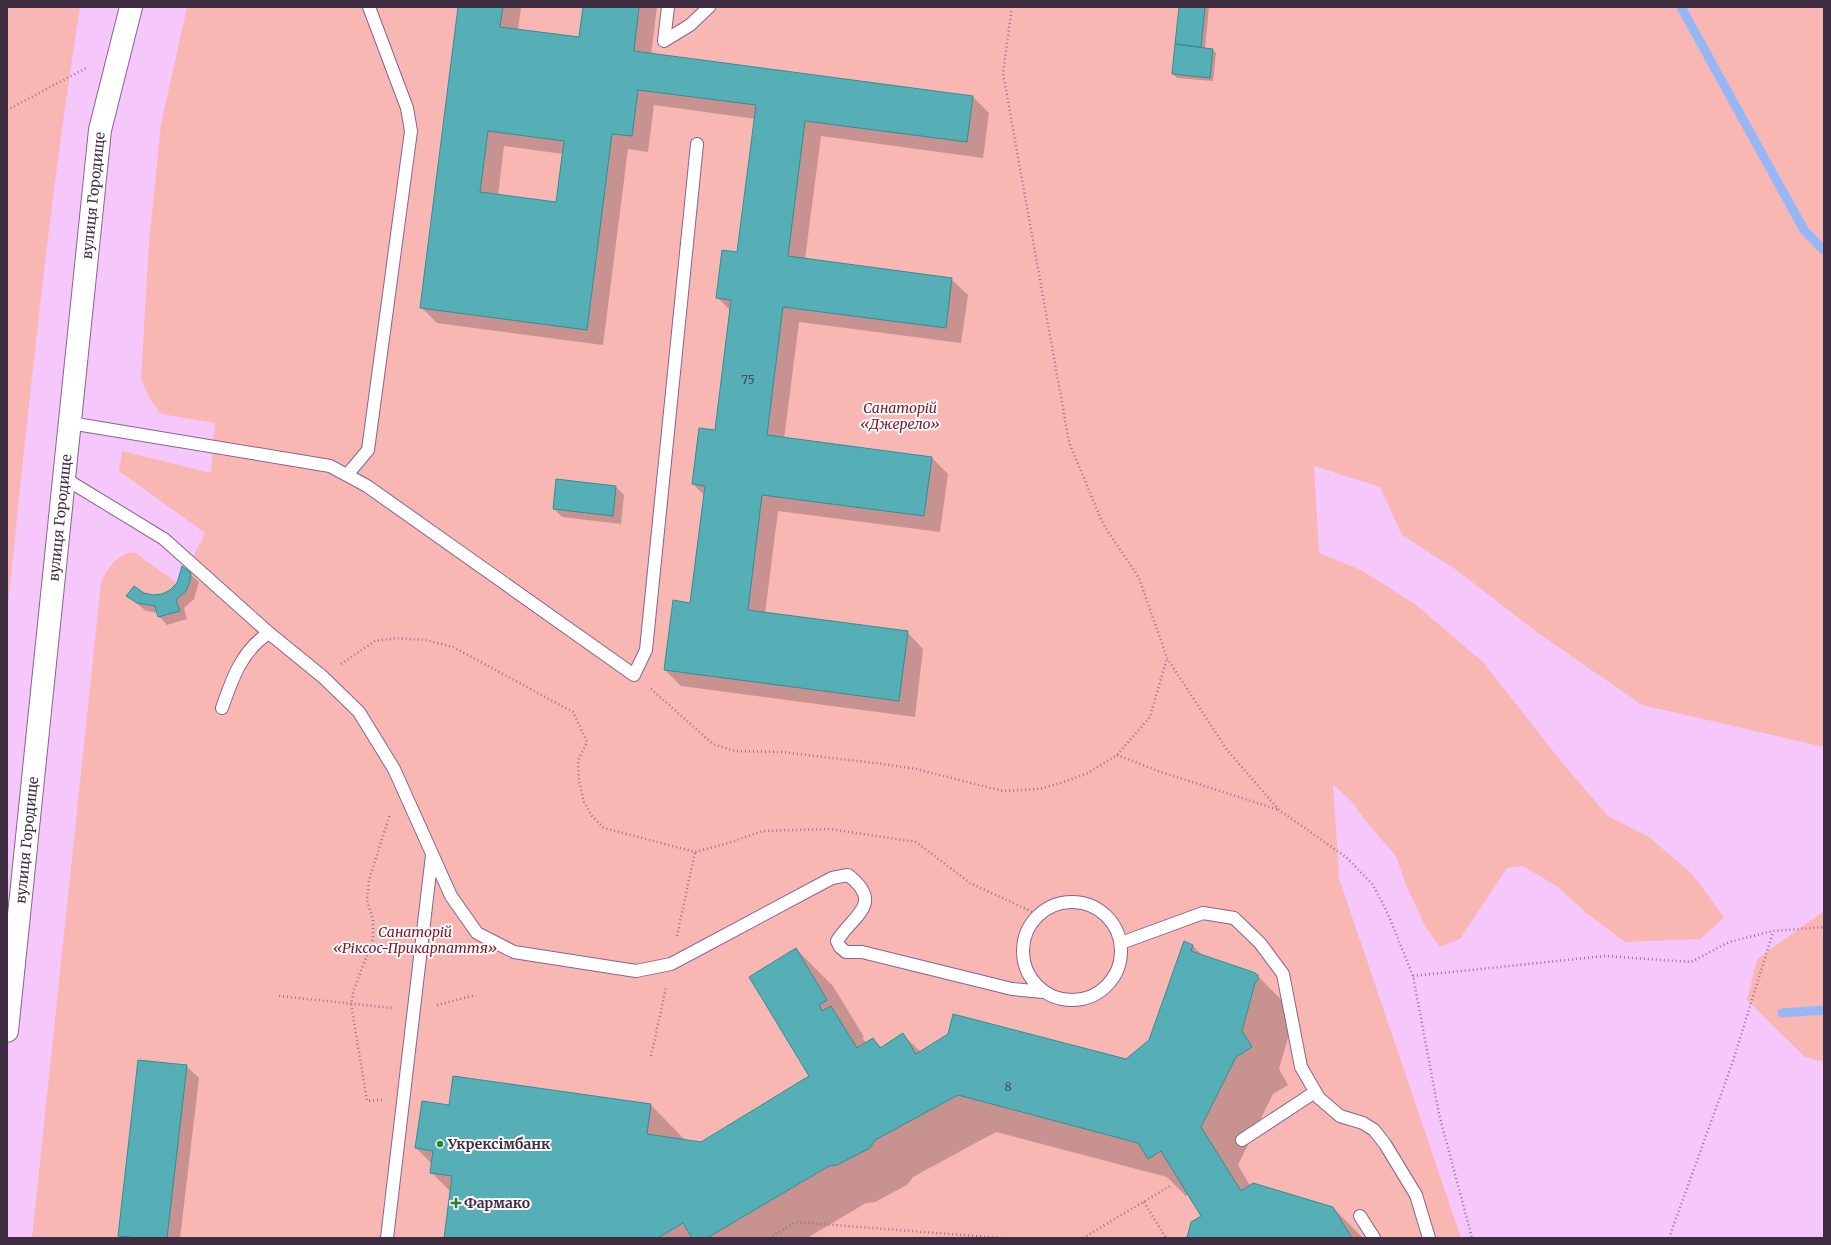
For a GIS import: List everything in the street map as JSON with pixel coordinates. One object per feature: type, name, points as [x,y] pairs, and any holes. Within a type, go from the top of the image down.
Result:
[{"type":"street","name":"вулиця Городище","points":[[7,1031],[100,130],[131,7]]},
{"type":"lane","points":[[347,475],[368,450],[411,131],[407,108],[369,7]]},
{"type":"lane","points":[[668,7],[664,42],[690,25],[708,7]]},
{"type":"lane","points":[[70,423],[330,466],[367,486],[634,675],[646,650],[697,144]]},
{"type":"lane","points":[[64,478],[164,539],[269,633],[323,677],[359,712],[394,769],[451,896],[477,933],[514,952],[636,971],[671,964],[832,878],[848,875],[857,882],[863,892],[865,905],[861,914],[844,931],[838,941],[840,947],[846,952],[862,952],[1012,988],[1043,992],[1057,999],[1072,1001],[1088,999],[1102,992],[1112,981],[1120,967],[1122,952],[1120,936],[1112,922],[1101,911],[1087,904],[1072,902],[1056,904],[1042,911],[1032,922],[1025,936],[1022,951],[1028,974],[1043,992]]},
{"type":"lane","points":[[222,708],[231,681],[245,654],[258,640],[269,633]]},
{"type":"lane","points":[[387,1238],[432,854]]},
{"type":"lane","points":[[1121,943],[1203,913],[1234,918],[1260,943],[1283,974],[1301,1067],[1315,1092],[1319,1098],[1340,1116],[1363,1123],[1374,1130],[1385,1144],[1416,1195],[1429,1238]]},
{"type":"lane","points":[[1242,1140],[1315,1092]]},
{"type":"lane","points":[[1360,1216],[1374,1238]]},
{"type":"path","points":[[1012,7],[1003,73],[1069,442],[1103,524],[1139,578],[1167,658],[1226,750],[1279,810],[1346,857],[1373,885],[1388,914],[1413,976],[1439,1114],[1472,1238]]},
{"type":"path","points":[[7,110],[120,50]]},
{"type":"path","points":[[323,677],[375,641],[397,638],[425,640],[453,647],[573,712],[587,742],[578,761],[579,781],[584,802],[592,816],[604,828],[695,852],[763,831],[830,828],[916,842],[970,883],[1038,915]]},
{"type":"path","points":[[634,675],[713,744],[735,751],[782,752],[916,768],[1003,791],[1039,789],[1061,783],[1088,773],[1117,755],[1150,716],[1167,658]]},
{"type":"path","points":[[1117,755],[1158,771],[1279,810]]},
{"type":"path","points":[[400,783],[369,880],[367,900],[373,920],[373,939],[354,990],[351,1004],[367,1101],[403,1099]]},
{"type":"path","points":[[1413,976],[1605,956],[1691,962],[1729,942],[1773,931],[1824,927]]},
{"type":"path","points":[[1669,1238],[1733,1062],[1773,931]]},
{"type":"path","points":[[280,996],[414,1010],[476,996]]},
{"type":"path","points":[[1083,1238],[1170,1186]]},
{"type":"path","points":[[1144,1202],[1166,1238]]},
{"type":"path","points":[[769,1238],[796,1222],[1001,1238]]},
{"type":"green space","points":[[7,7],[80,7],[48,235],[7,615]]},
{"type":"green space","points":[[187,7],[1824,7],[1824,747],[1642,705],[1538,633],[1455,569],[1402,535],[1380,487],[1314,466],[1319,553],[1361,570],[1415,604],[1483,662],[1564,765],[1608,816],[1649,837],[1693,875],[1724,917],[1701,939],[1625,942],[1585,912],[1558,887],[1523,866],[1507,868],[1460,939],[1440,947],[1426,928],[1406,885],[1396,856],[1373,830],[1351,801],[1333,784],[1339,878],[1461,1238],[32,1238],[101,583],[110,567],[117,559],[134,552],[177,583],[181,575],[187,569],[205,533],[119,471],[122,451],[211,473],[215,423],[161,414],[150,399],[141,379],[149,243],[161,124]]},
{"type":"green space","points":[[1824,911],[1824,1062],[1805,1057],[1747,1000],[1757,959]]},
{"type":"building","points":[[458,7],[503,7],[500,27],[579,37],[583,7],[639,7],[634,51],[973,96],[967,142],[805,121],[788,256],[952,278],[946,328],[783,307],[767,435],[932,457],[924,516],[762,495],[748,610],[908,631],[899,701],[664,670],[673,600],[690,603],[705,486],[692,484],[699,428],[715,430],[731,300],[716,298],[722,250],[737,252],[756,105],[638,90],[632,136],[612,134],[587,330],[420,308]],"holes":[[[488,131],[564,141],[556,202],[480,192]]]},
{"type":"building","points":[[1179,7],[1205,7],[1201,47],[1175,44]]},
{"type":"building","points":[[1175,44],[1213,49],[1210,78],[1172,74]]},
{"type":"building","points":[[556,479],[616,486],[613,516],[553,509]]},
{"type":"building","points":[[182,566],[191,573],[186,591],[176,600],[180,611],[158,617],[155,606],[137,603],[126,596],[134,586],[144,593],[153,595],[162,594],[170,590],[177,583]]},
{"type":"building","points":[[1184,941],[1193,945],[1191,951],[1258,975],[1258,980],[1255,983],[1242,1031],[1252,1047],[1236,1057],[1201,1127],[1241,1191],[1253,1183],[1333,1207],[1352,1238],[1187,1238],[1191,1222],[1201,1216],[1161,1151],[1148,1159],[1138,1143],[958,1095],[875,1140],[870,1148],[837,1165],[829,1166],[707,1238],[692,1238],[683,1223],[658,1238],[444,1238],[452,1176],[430,1173],[433,1151],[415,1148],[422,1101],[449,1105],[453,1076],[651,1104],[647,1134],[701,1142],[809,1076],[749,977],[796,948],[827,1000],[819,1005],[822,1011],[831,1006],[857,1048],[873,1038],[880,1048],[903,1033],[916,1054],[948,1034],[953,1014],[1126,1059],[1149,1040]]},
{"type":"building","points":[[138,1060],[187,1065],[167,1238],[118,1236]]},
{"type":"waterway","points":[[1681,7],[1804,230],[1824,250]]},
{"type":"waterway","points":[[1782,1013],[1824,1010]]},
{"type":"place","name":"Укрексімбанк","points":[[440,1144]]},
{"type":"place","name":"Фармако","points":[[456,1203]]},
{"type":"park label","name":"Санаторій «Джерело»","points":[[900,416]]},
{"type":"park label","name":"Санаторій «Ріксос-Прикарпаття»","points":[[415,940]]}]
